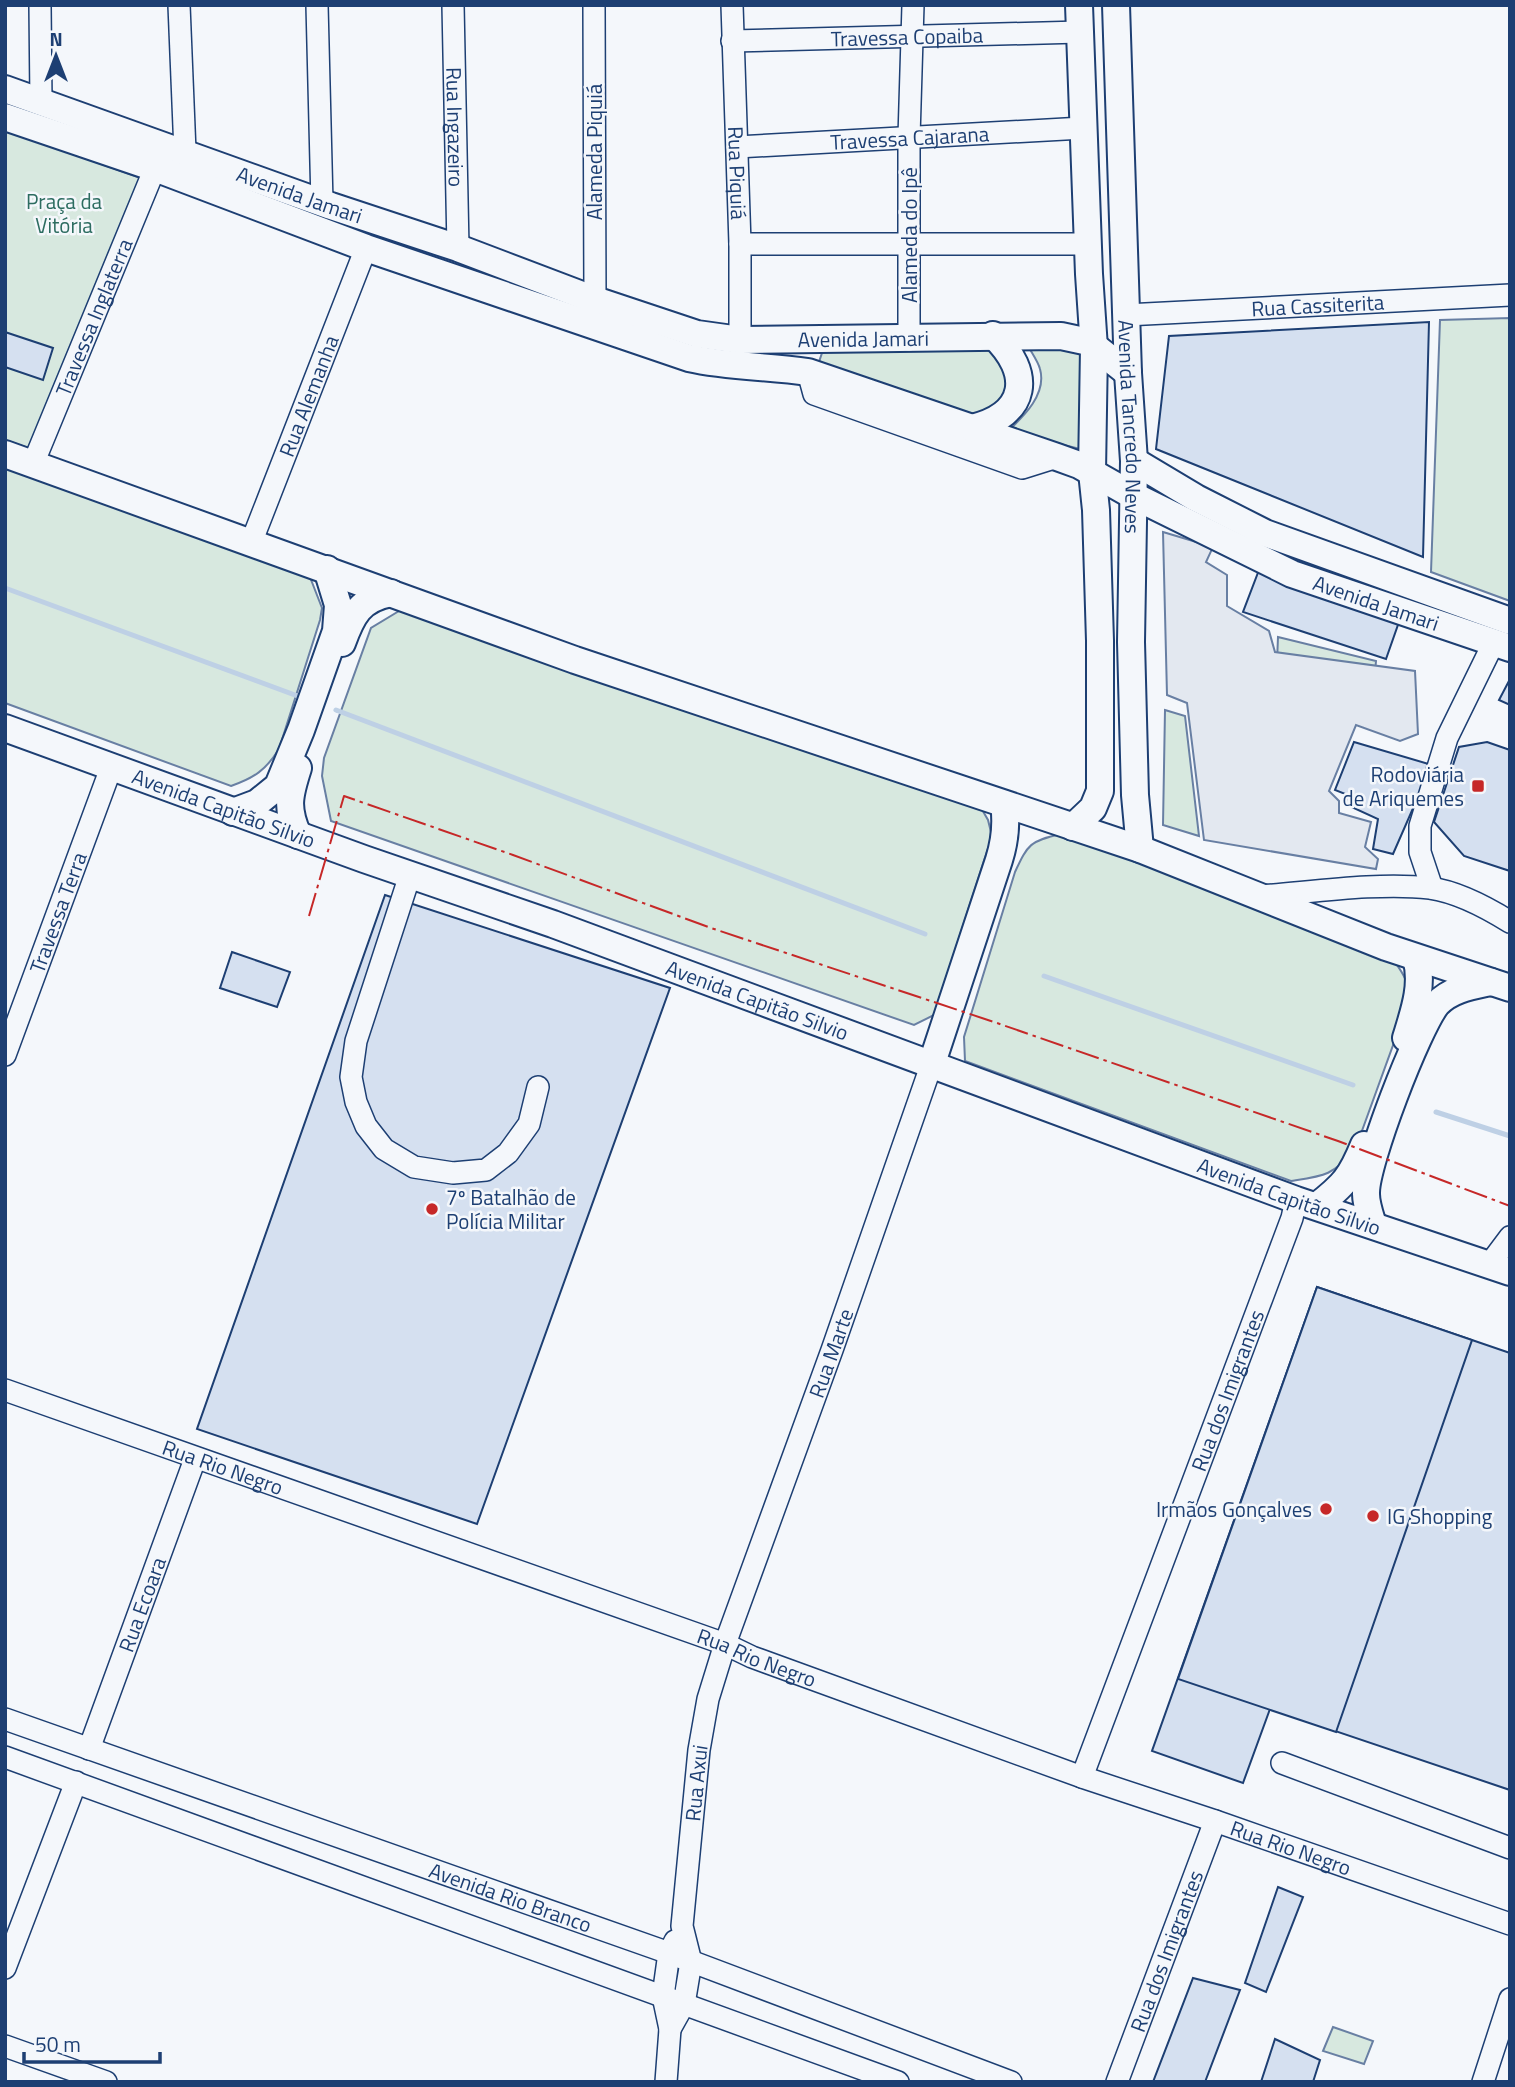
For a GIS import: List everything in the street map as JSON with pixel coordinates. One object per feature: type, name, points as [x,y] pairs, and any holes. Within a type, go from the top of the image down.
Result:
[{"type":"main road","name":"Avenida Tancredo Neves","points":[[1073,827],[1093,808],[1100,791],[1100,641],[1096,510],[1092,472],[1094,348],[1079,5]]},
{"type":"main road","name":"Avenida Tancredo Neves","points":[[1116,5],[1128,373],[1134,461],[1131,642],[1135,794],[1140,849]]},
{"type":"main road","name":"Avenida Jamari","points":[[5,89],[326,204],[458,248],[689,358],[720,365],[775,367],[807,372],[1057,457],[1092,472],[1132,495],[1298,577],[1502,645]]},
{"type":"main road","name":"Avenida Jamari","points":[[5,117],[155,168],[366,248],[591,311],[697,334],[740,340],[909,340],[993,335],[1074,337],[1089,342],[1128,373]]},
{"type":"main road","points":[[1085,181],[1122,181]]},
{"type":"main road","points":[[320,231],[326,204]]},
{"type":"main road","points":[[972,428],[993,423],[1013,407],[1017,394],[1020,380],[1015,364],[1007,348],[993,335]]},
{"type":"main road","points":[[5,454],[575,660],[1140,849],[1416,958],[1501,985]]},
{"type":"main road","name":"Avenida Jamari","points":[[1134,461],[1196,498],[1265,533],[1510,621]]},
{"type":"main road","points":[[1298,577],[1308,550]]},
{"type":"main road","points":[[233,811],[257,803],[278,786],[301,730],[336,631],[338,605],[327,569]]},
{"type":"main road","points":[[298,835],[292,821],[289,800],[349,622],[358,608],[376,597],[391,593]]},
{"type":"main road","points":[[1100,641],[1131,642]]},
{"type":"main road","name":"Avenida Capitão Silvio","points":[[5,728],[553,924],[1306,1203],[1499,1268]]},
{"type":"main road","points":[[932,1063],[1005,839],[1007,821],[1004,804]]},
{"type":"main road","points":[[1306,1203],[1337,1191],[1350,1176],[1357,1162],[1415,1009],[1418,978],[1416,958]]},
{"type":"main road","points":[[1373,1225],[1366,1194],[1370,1164],[1392,1103],[1428,1019],[1437,1004],[1449,994],[1501,985]]},
{"type":"street","points":[[40,5],[41,102]]},
{"type":"street","points":[[179,5],[185,152]]},
{"type":"street","points":[[317,5],[326,204]]},
{"type":"street","name":"Rua Ingazeiro","points":[[453,5],[458,248]]},
{"type":"street","name":"Alameda Piquiá","points":[[591,311],[594,5]]},
{"type":"street","name":"Rua Piquiá","points":[[732,5],[740,244],[740,340]]},
{"type":"street","name":"Alameda do Ipê","points":[[909,340],[909,137],[913,5]]},
{"type":"street","name":"Travessa Copaiba","points":[[732,41],[1080,32]]},
{"type":"street","name":"Travessa Cajarana","points":[[737,147],[1083,128]]},
{"type":"street","name":"Travessa Inglaterra","points":[[33,464],[155,168]]},
{"type":"street","points":[[740,244],[1088,244]]},
{"type":"street","name":"Rua Alemanha","points":[[251,543],[366,248]]},
{"type":"street","name":"Rua Cassiterita","points":[[1126,315],[1510,295]]},
{"type":"street","name":"Avenida Jamari","points":[[807,372],[814,394],[1022,468],[1057,457]]},
{"type":"street","points":[[1432,888],[1420,852],[1420,826],[1447,738],[1502,645]]},
{"type":"street","name":"Travessa Terra","points":[[5,1055],[111,768]]},
{"type":"street","points":[[410,875],[356,1041],[351,1069],[356,1102],[366,1126],[384,1149],[414,1167],[453,1172],[486,1170],[508,1153],[528,1124],[538,1087]]},
{"type":"street","points":[[1259,897],[1393,887],[1432,888],[1484,906],[1510,922]]},
{"type":"street","name":"Rua Marte","points":[[725,1644],[832,1350],[932,1063]]},
{"type":"street","name":"Rua dos Imigrantes","points":[[1082,1777],[1292,1218],[1306,1203]]},
{"type":"street","points":[[1499,1268],[1510,1237]]},
{"type":"street","name":"Rua Rio Negro","points":[[5,1390],[725,1644],[752,1657],[1082,1777],[1510,1924]]},
{"type":"street","name":"Rua Ecoara","points":[[89,1749],[195,1458]]},
{"type":"street","name":"Rua Axui","points":[[670,2029],[684,2004],[691,1962],[682,1926],[699,1750],[708,1699],[725,1644]]},
{"type":"street","name":"Avenida Rio Branco","points":[[5,1719],[669,1952],[1011,2082]]},
{"type":"street","name":"Avenida Rio Branco","points":[[5,1757],[898,2082]]},
{"type":"street","points":[[1282,1763],[1510,1848]]},
{"type":"street","points":[[5,1968],[76,1782]]},
{"type":"street","name":"Rua dos Imigrantes","points":[[1117,2082],[1215,1821]]},
{"type":"street","name":"Rua Axui","points":[[666,2082],[670,2029],[663,1996],[669,1952],[682,1926]]},
{"type":"street","points":[[1483,2082],[1510,1999]]},
{"type":"street","points":[[5,2046],[106,2082]]},
{"type":"green space","name":"Praça da Vitória","points":[[5,130],[141,178],[34,450],[5,440]]},
{"type":"green space","points":[[1510,318],[1510,601],[1431,572],[1440,320]]},
{"type":"green space","points":[[1091,341],[1096,453],[1008,431],[1033,404],[1040,387],[1040,369],[1027,344]]},
{"type":"green space","points":[[824,347],[998,349],[1014,389],[976,419],[819,362]]},
{"type":"green space","points":[[5,462],[308,572],[322,608],[320,620],[279,749],[259,772],[231,786],[5,703]]},
{"type":"green space","points":[[404,608],[980,806],[988,820],[992,836],[934,1015],[914,1025],[331,821],[322,776],[324,758],[371,628]]},
{"type":"green space","points":[[1278,637],[1376,661],[1374,683],[1277,662]]},
{"type":"green space","points":[[1165,710],[1185,716],[1199,836],[1163,825]]},
{"type":"green space","points":[[1061,834],[1387,951],[1406,981],[1408,1004],[1355,1150],[1340,1165],[1320,1176],[1291,1181],[965,1061],[964,1037],[1015,872],[1031,845]]},
{"type":"green space","points":[[1333,2027],[1373,2041],[1364,2064],[1323,2051]]},
{"type":"shaded area","points":[[1163,532],[1213,547],[1206,562],[1227,575],[1227,606],[1269,631],[1275,652],[1415,671],[1418,734],[1400,741],[1356,725],[1329,791],[1339,801],[1339,813],[1371,822],[1365,847],[1378,859],[1376,869],[1204,840],[1187,703],[1167,695]]},
{"type":"building","points":[[1429,322],[1423,557],[1156,449],[1169,336]]},
{"type":"building","points":[[5,332],[53,348],[43,380],[5,367]]},
{"type":"building","points":[[1259,570],[1400,619],[1386,659],[1243,612]]},
{"type":"building","points":[[1510,679],[1510,705],[1499,700]]},
{"type":"building","points":[[1354,742],[1432,765],[1393,854],[1373,849],[1378,819],[1345,804],[1348,795],[1335,790]]},
{"type":"building","name":"Rodoviária de Ariquemes","points":[[1487,742],[1510,750],[1510,871],[1464,856],[1434,822],[1459,747]]},
{"type":"building","name":"7º Batalhão de Polícia Militar","points":[[385,895],[670,988],[477,1524],[197,1429]]},
{"type":"building","points":[[232,952],[290,972],[277,1007],[220,988]]},
{"type":"building","name":"IG Shopping","points":[[1317,1287],[1510,1353],[1510,1790],[1270,1709],[1243,1783],[1152,1751]]},
{"type":"building","name":"Irmãos Gonçalves","points":[[1317,1287],[1472,1340],[1336,1732],[1178,1679]]},
{"type":"building","points":[[1278,1887],[1303,1897],[1266,1992],[1245,1983]]},
{"type":"building","points":[[1193,1978],[1240,1990],[1205,2082],[1153,2082]]},
{"type":"building","points":[[1275,2039],[1320,2060],[1313,2082],[1261,2082]]},
{"type":"waterway","points":[[5,588],[303,698]]},
{"type":"waterway","points":[[336,710],[925,934]]},
{"type":"waterway","points":[[1044,976],[1353,1085]]},
{"type":"waterway","points":[[1436,1112],[1510,1136]]},
{"type":"power","points":[[309,916],[344,796],[711,928],[1338,1141],[1510,1206]]},
{"type":"place","name":"Rodoviária de Ariquemes","points":[[1478,786]]},
{"type":"place","name":"7º Batalhão de Polícia Militar","points":[[432,1209]]},
{"type":"place","name":"Irmãos Gonçalves","points":[[1326,1509]]},
{"type":"place","name":"IG Shopping","points":[[1373,1516]]}]
